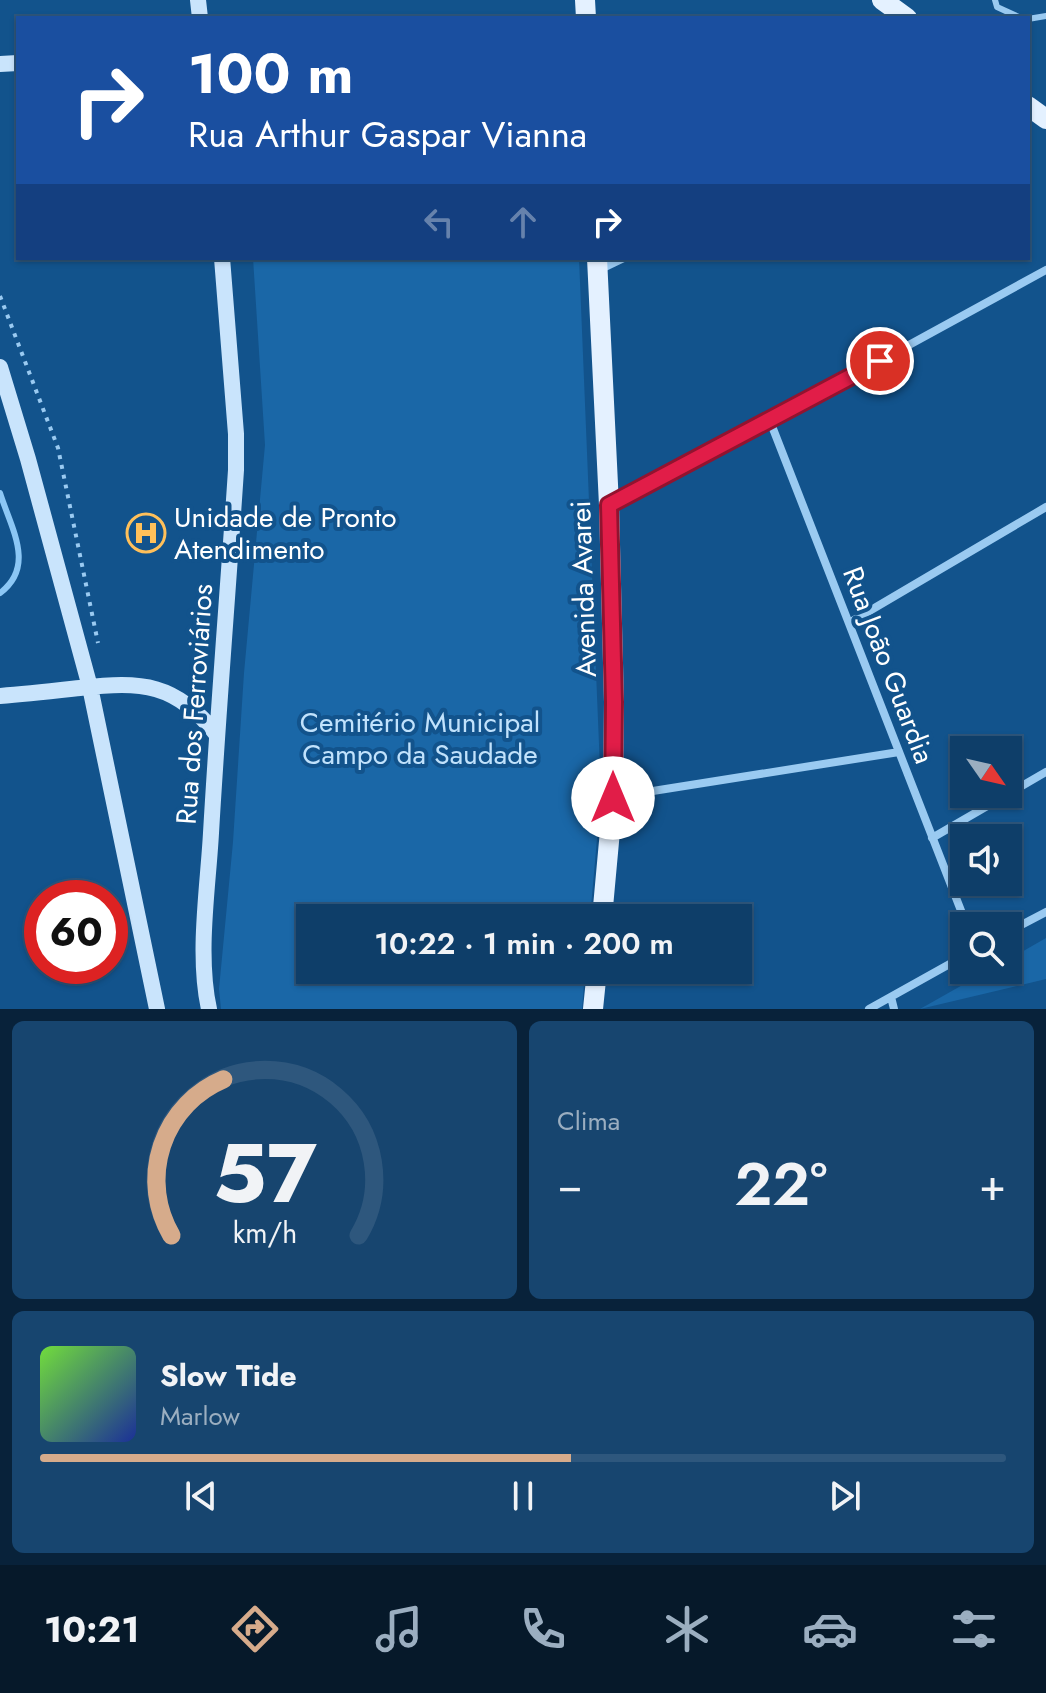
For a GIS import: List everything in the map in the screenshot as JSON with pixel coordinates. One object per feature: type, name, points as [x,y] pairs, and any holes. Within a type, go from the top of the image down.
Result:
[{"type":"main road","points":[[886,1],[905,16]]},
{"type":"main road","name":"Avenida Avarei","points":[[598,264],[614,702],[613,798],[603,904]]},
{"type":"main road","points":[[593,1009],[596,984]]},
{"type":"street","name":"Rua dos Ferroviários","points":[[209,1009],[205,990],[206,924],[236,470],[222,260]]},
{"type":"street","points":[[609,505],[1046,270]]},
{"type":"street","points":[[0,367],[90,687],[157,1009]]},
{"type":"street","name":"Rua João Guardia","points":[[770,421],[961,912]]},
{"type":"street","points":[[849,623],[1046,507]]},
{"type":"street","points":[[0,696],[129,684],[156,687],[189,705],[217,735]]},
{"type":"street","points":[[613,798],[899,752]]},
{"type":"street","points":[[1022,786],[1046,772]]},
{"type":"street","points":[[932,838],[984,808]]},
{"type":"street","points":[[1022,925],[1046,912]]},
{"type":"street","points":[[869,1009],[950,964]]},
{"type":"street","points":[[891,997],[894,1009]]},
{"type":"lane","points":[[995,0],[997,7],[1017,16]]},
{"type":"green space","name":"Cemitério Municipal Campo da Saudade","points":[[253,260],[579,260],[601,793],[591,904],[296,904],[296,984],[584,984],[582,1009],[221,1009],[219,989],[265,445]]},
{"type":"green space","points":[[1046,938],[1046,979],[920,1009],[964,984],[1022,984],[1022,952]]},
{"type":"waterway","points":[[0,493],[18,546],[19,559],[11,582],[0,593]]},
{"type":"place","name":"Unidade de Pronto Atendimento","points":[[146,533]]},
{"type":"route","points":[[613,798],[609,505],[880,361]]}]
